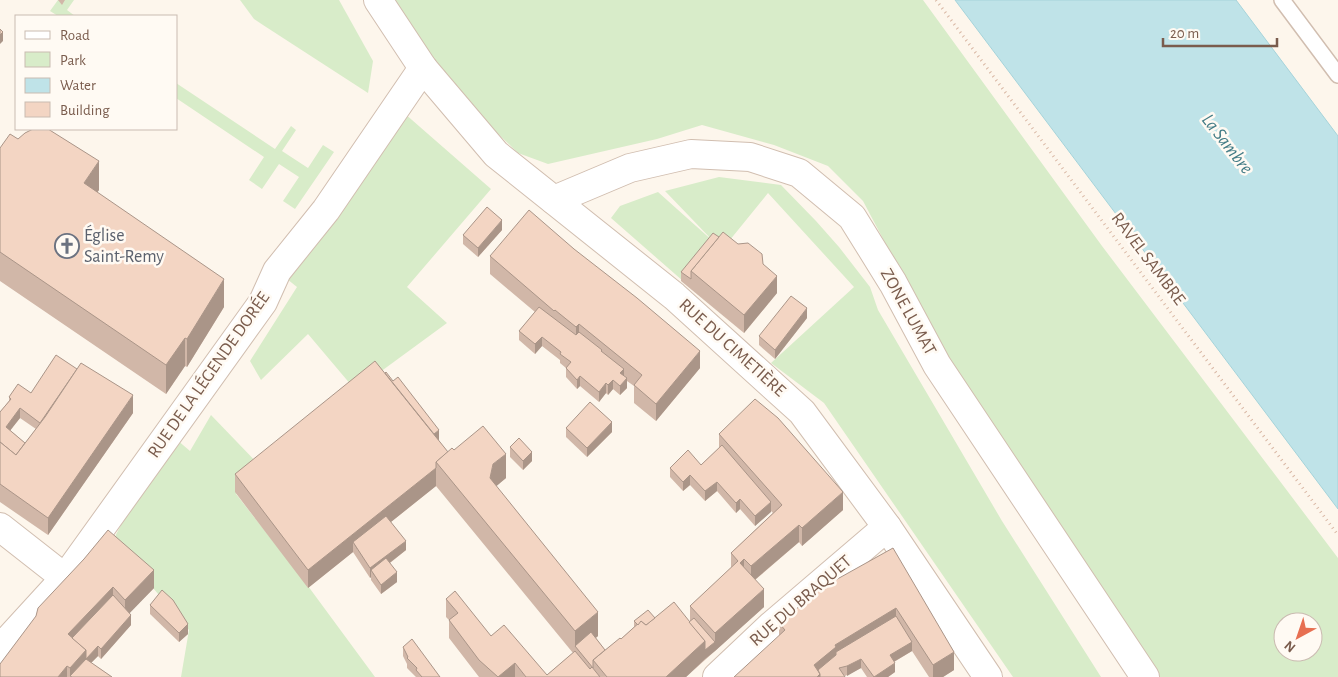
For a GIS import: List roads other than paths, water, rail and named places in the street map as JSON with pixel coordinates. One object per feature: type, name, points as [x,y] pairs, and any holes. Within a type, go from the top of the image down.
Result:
[{"type":"street","name":"RUE DU CIMETIÈRE","points":[[378,0],[423,68],[496,154],[674,296],[802,412],[887,527],[988,677]]},
{"type":"street","name":"RUE DE LA LÉGENDE DORÉE","points":[[0,649],[65,578],[263,302],[277,271],[326,210],[423,68]]},
{"type":"street","name":"ZONE LUMAT","points":[[554,200],[630,168],[691,154],[750,157],[799,173],[852,217],[893,283],[937,365],[1145,677]]},
{"type":"street","points":[[0,527],[65,578]]},
{"type":"street","name":"RUE DU BRAQUET","points":[[717,677],[771,626],[887,527]]},
{"type":"lane","points":[[1282,0],[1338,75]]},
{"type":"water","name":"La Sambre","points":[[955,0],[1236,0],[1338,136],[1338,509]]},
{"type":"place","name":"Église Saint-Remy","points":[[67,246]]}]
